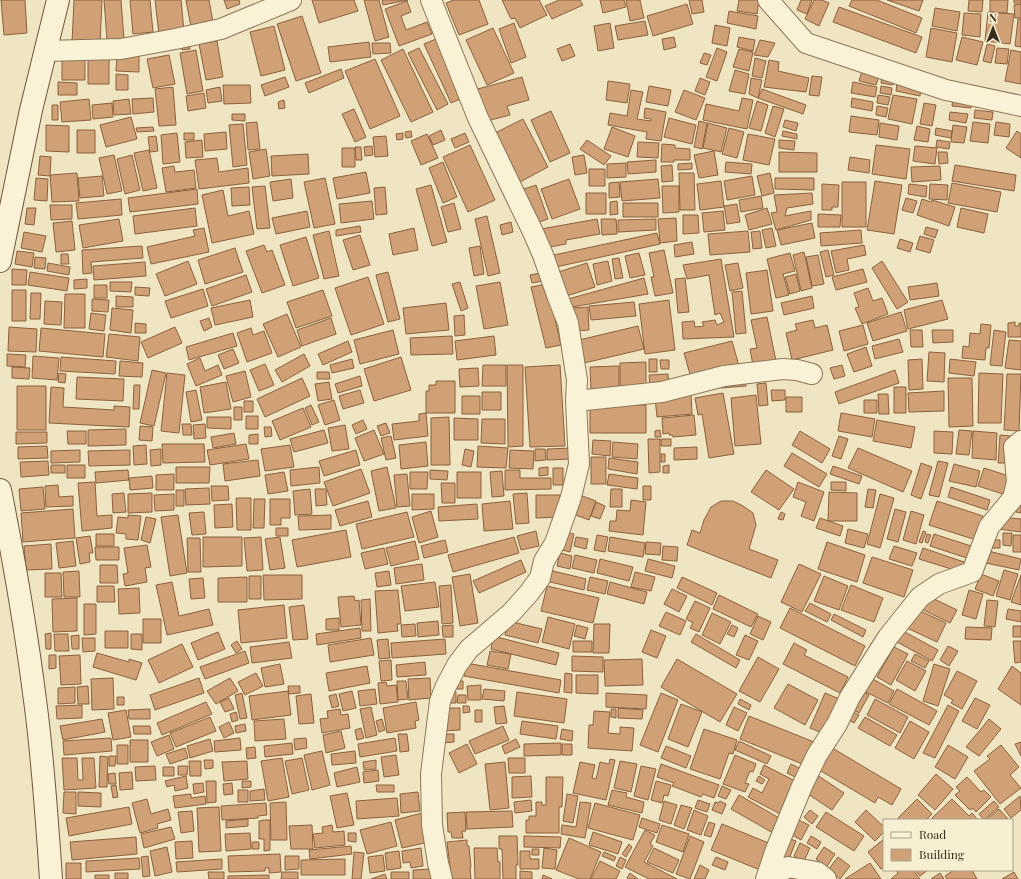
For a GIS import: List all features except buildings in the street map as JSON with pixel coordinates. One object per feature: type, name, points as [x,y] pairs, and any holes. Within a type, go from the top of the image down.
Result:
[{"type":"street","points":[[0,261],[31,110],[58,0]]},
{"type":"street","points":[[45,51],[121,49],[176,39],[221,29],[291,0]]},
{"type":"street","points":[[431,0],[478,118],[543,255],[568,323],[577,380],[576,401],[579,464],[571,497],[556,543],[544,561],[540,578],[511,613],[469,649],[457,665],[440,701],[431,774],[432,825],[442,879]]},
{"type":"street","points":[[768,0],[806,43],[946,90],[1021,106]]},
{"type":"street","points":[[576,401],[662,392],[724,376],[784,369],[798,370],[812,374]]},
{"type":"street","points":[[766,879],[775,852],[802,786],[817,755],[837,724],[850,696],[888,637],[920,597],[939,584],[972,572],[989,528],[1013,498],[1017,482],[1014,447],[1021,441]]},
{"type":"street","points":[[0,490],[20,593],[36,700],[51,879]]},
{"type":"street","points":[[769,879],[788,866],[817,872],[826,879]]}]
